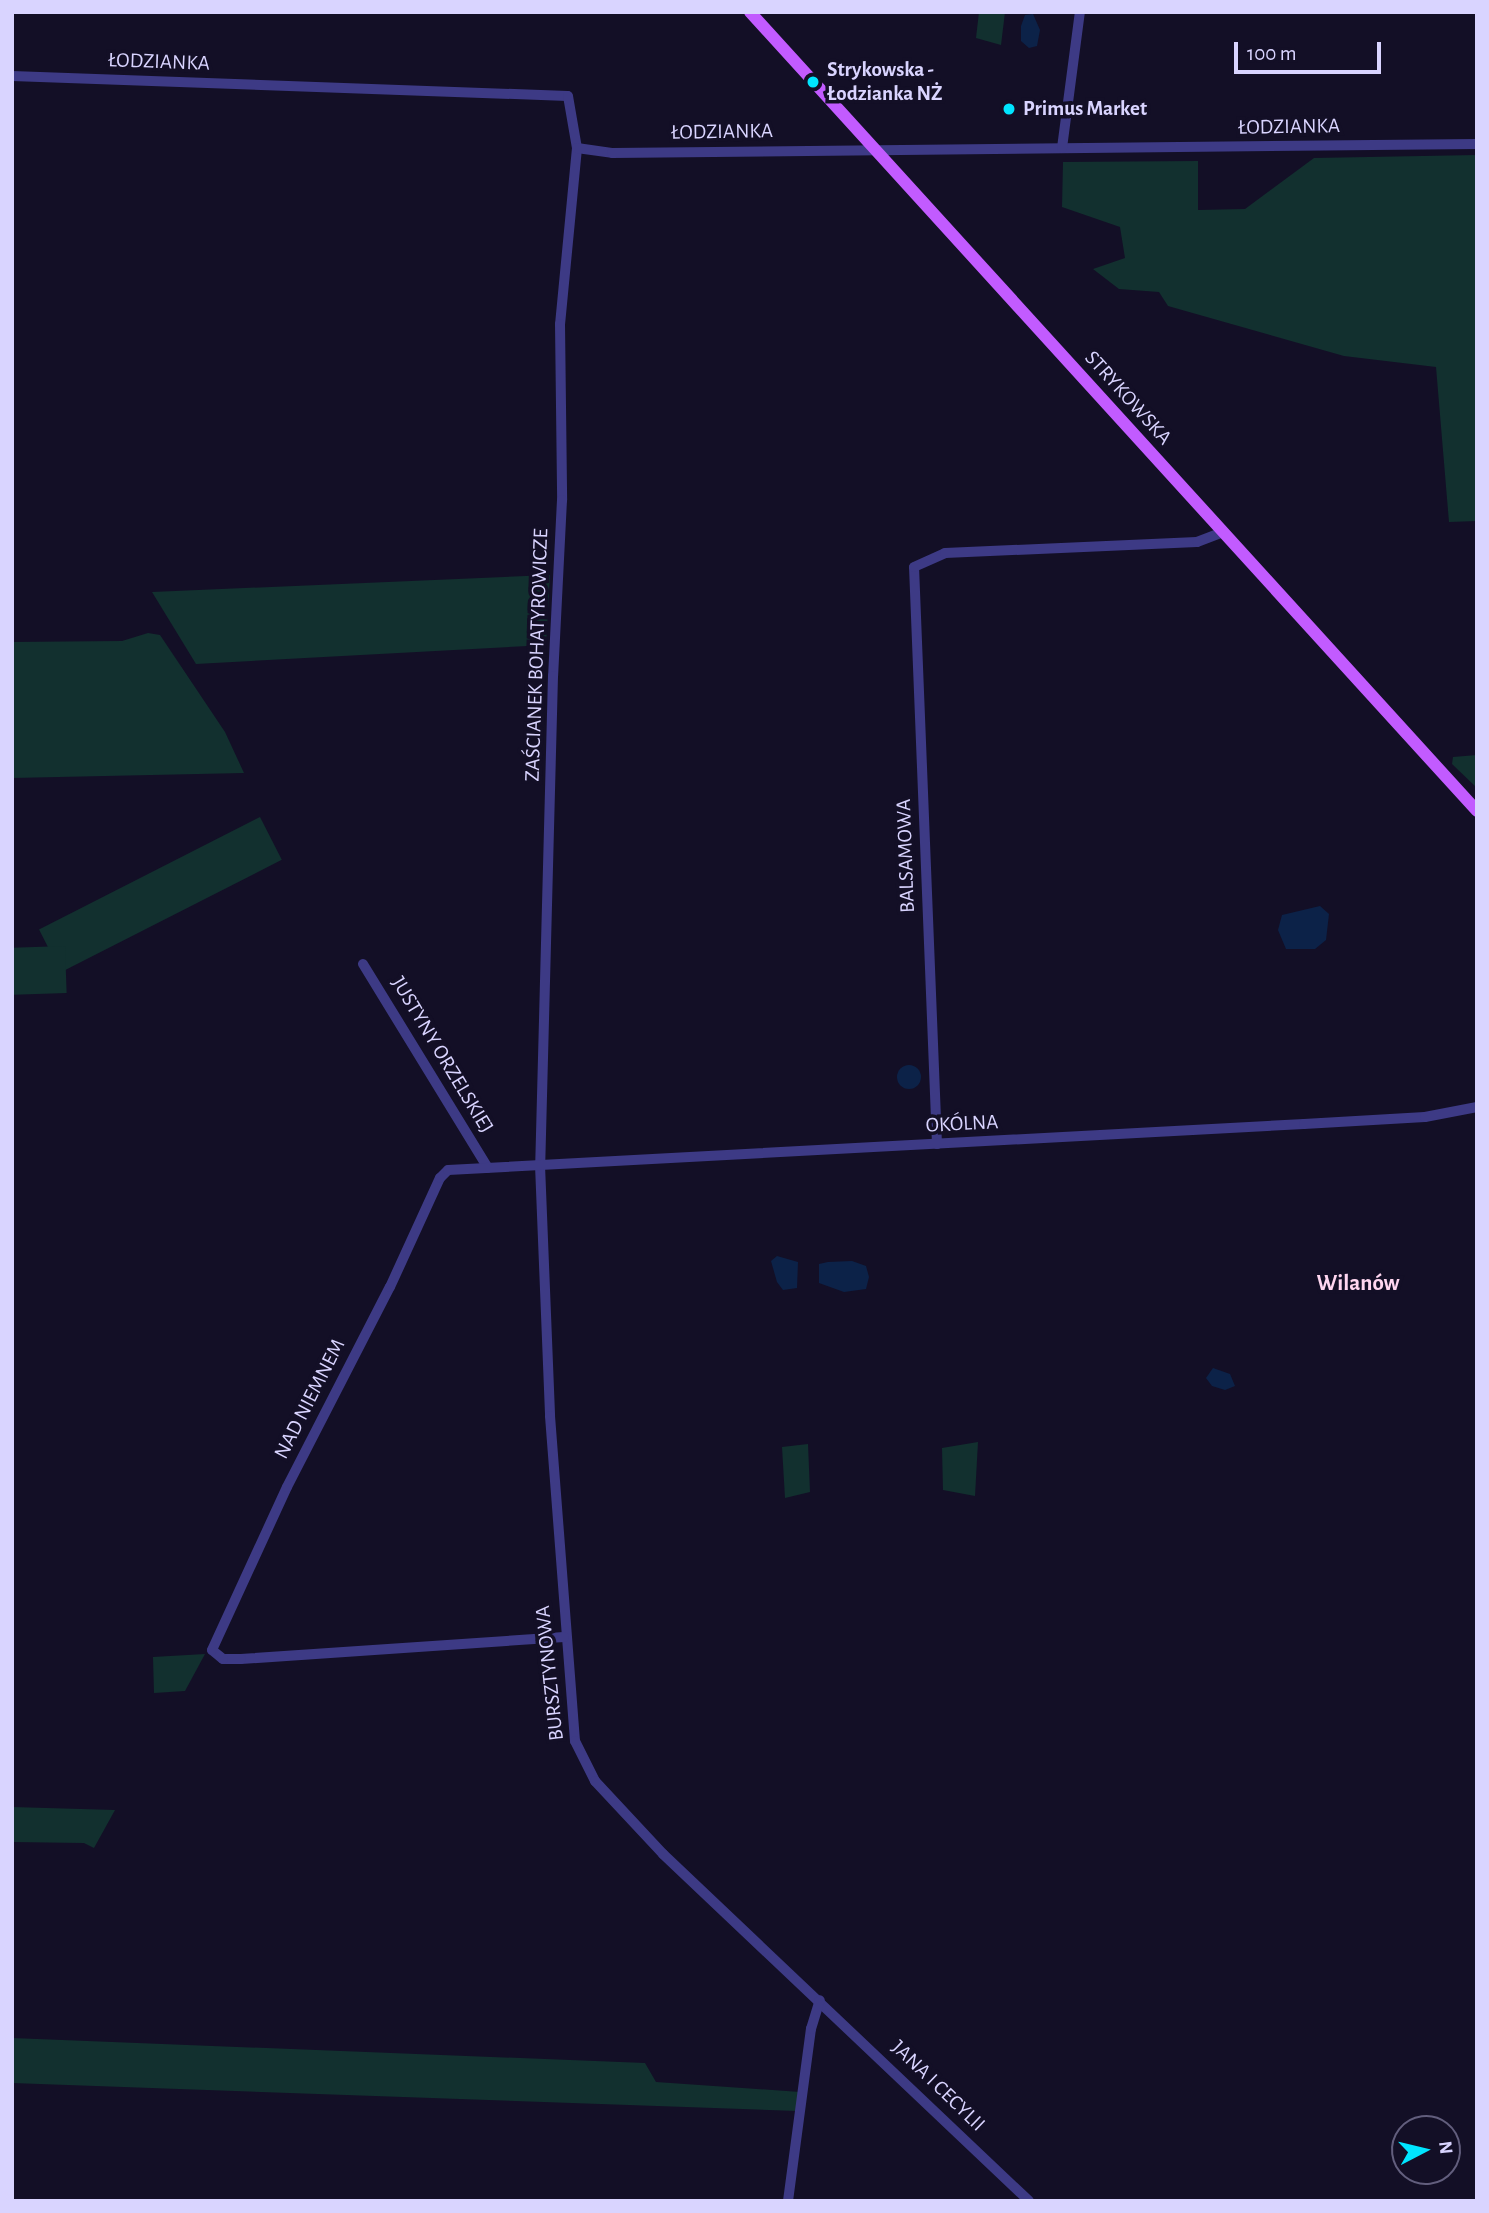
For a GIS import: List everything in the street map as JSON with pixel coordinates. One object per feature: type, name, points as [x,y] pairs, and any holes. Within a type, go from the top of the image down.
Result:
[{"type":"main road","name":"STRYKOWSKA","points":[[750,12],[1477,811]]},
{"type":"street","points":[[1062,148],[1080,12]]},
{"type":"street","name":"ŁODZIANKA","points":[[12,76],[569,96],[577,148],[597,153],[1477,144]]},
{"type":"street","name":"ZAŚCIANEK BOHATYROWICZE","points":[[540,1165],[552,676],[562,500],[560,324],[577,148]]},
{"type":"street","name":"BALSAMOWA","points":[[937,1144],[914,566],[945,553],[1197,542],[1223,532]]},
{"type":"street","name":"JUSTYNY ORZELSKIEJ","points":[[363,964],[488,1168]]},
{"type":"street","name":"OKÓLNA","points":[[448,1170],[1425,1117],[1477,1107]]},
{"type":"street","name":"BURSZTYNOWA","points":[[540,1165],[564,1637],[575,1741],[595,1781],[663,1854],[820,2000]]},
{"type":"street","name":"NAD NIEMNEM","points":[[448,1170],[440,1178],[384,1299],[287,1487],[212,1650],[223,1659],[241,1659],[564,1637]]},
{"type":"street","points":[[788,2201],[811,2029],[820,2000]]},
{"type":"street","name":"JANA I CECYLII","points":[[820,2000],[1029,2201]]},
{"type":"green space","points":[[979,12],[1005,12],[1001,45],[976,38]]},
{"type":"green space","points":[[1477,155],[1477,521],[1449,522],[1436,367],[1344,356],[1168,306],[1159,292],[1119,289],[1093,269],[1125,258],[1120,227],[1062,207],[1063,162],[1198,161],[1198,210],[1245,209],[1314,158]]},
{"type":"green space","points":[[550,575],[546,645],[196,664],[152,592]]},
{"type":"green space","points":[[148,633],[160,635],[225,732],[244,773],[12,778],[12,642],[122,641]]},
{"type":"green space","points":[[1477,755],[1477,788],[1452,764],[1453,757]]},
{"type":"green space","points":[[260,817],[282,860],[61,972],[39,930]]},
{"type":"green space","points":[[65,946],[67,993],[14,995],[12,948]]},
{"type":"green space","points":[[978,1442],[975,1496],[943,1490],[942,1448]]},
{"type":"green space","points":[[808,1444],[810,1492],[785,1498],[782,1447]]},
{"type":"green space","points":[[205,1654],[185,1691],[154,1693],[153,1657]]},
{"type":"green space","points":[[12,1807],[115,1810],[94,1848],[84,1843],[12,1842]]},
{"type":"green space","points":[[12,2038],[645,2063],[656,2082],[800,2092],[797,2111],[12,2083]]},
{"type":"water","points":[[1033,14],[1040,30],[1037,46],[1029,48],[1021,41],[1021,26],[1025,15]]},
{"type":"water","points":[[1320,906],[1329,914],[1326,940],[1315,949],[1286,949],[1278,930],[1282,915]]},
{"type":"water","points":[[909,1065],[918,1068],[921,1077],[918,1086],[909,1089],[900,1086],[897,1077],[900,1068]]},
{"type":"water","points":[[777,1256],[798,1262],[797,1288],[783,1290],[777,1282],[771,1261]]},
{"type":"water","points":[[852,1261],[866,1266],[869,1277],[866,1289],[844,1292],[819,1283],[819,1264]]},
{"type":"water","points":[[1213,1368],[1230,1374],[1235,1386],[1225,1390],[1212,1386],[1206,1378]]},
{"type":"place","name":"Strykowska - Łodzianka NŻ","points":[[813,82]]},
{"type":"place","name":"Primus Market","points":[[1009,109]]},
{"type":"district","name":"Wilanów","points":[[1358,1284]]}]
